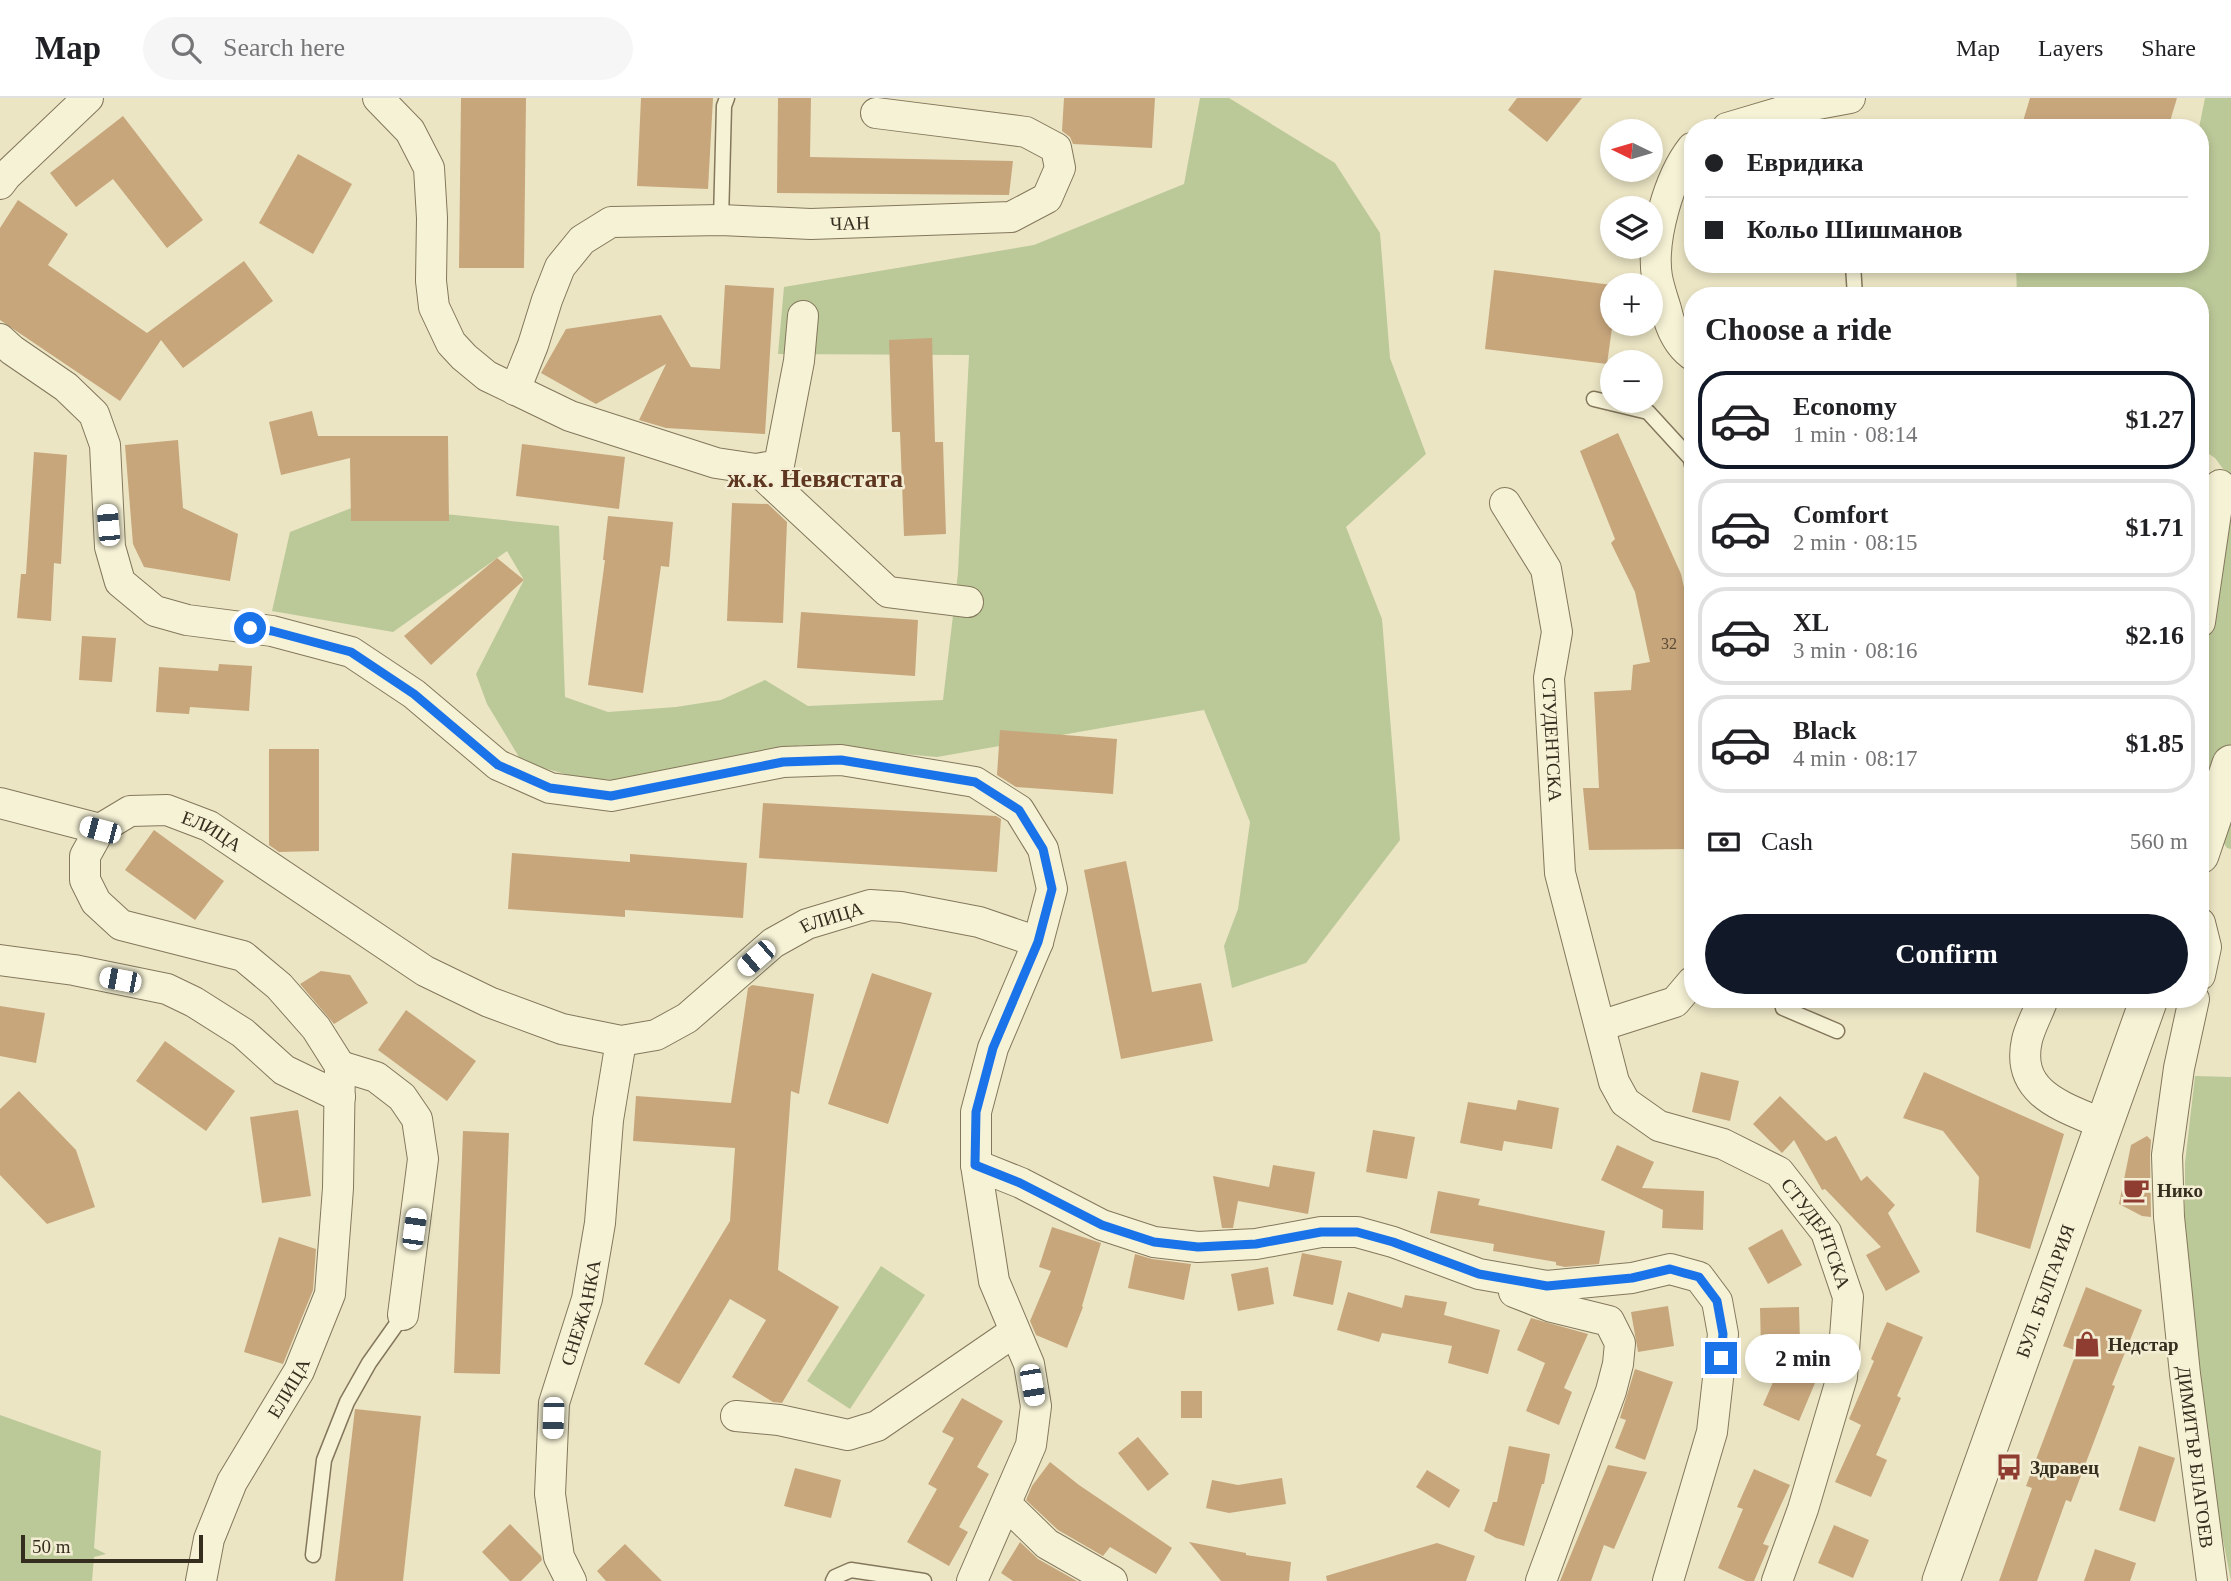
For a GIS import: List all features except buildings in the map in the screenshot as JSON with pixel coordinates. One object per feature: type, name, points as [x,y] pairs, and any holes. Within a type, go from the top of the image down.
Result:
[{"type":"street","points":[[0,184],[88,98]]},
{"type":"street","points":[[378,98],[410,131],[429,168],[434,307],[451,343],[487,376],[570,416],[637,439],[716,463],[756,468],[779,465],[799,362],[803,317]]},
{"type":"street","points":[[1757,119],[1791,109],[1850,98]]},
{"type":"street","name":"ЧАН","points":[[515,390],[560,267],[582,240],[611,222],[721,220],[811,224],[1011,217],[1047,198],[1055,183],[1059,168],[1056,148],[1026,132],[876,113]]},
{"type":"street","points":[[1684,161],[1674,177],[1657,246],[1657,276],[1670,325],[1684,349]]},
{"type":"street","points":[[0,339],[66,387],[94,414],[105,445],[110,547],[120,582],[155,611],[187,620],[272,631],[351,652],[414,694],[498,765],[550,788],[611,796],[783,762],[841,760],[975,782],[1019,810],[1043,849],[1052,889],[1038,942],[993,1048],[976,1112],[975,1165],[994,1281],[1029,1364],[1036,1406],[1031,1445],[972,1581]]},
{"type":"street","points":[[756,468],[888,592],[968,602]]},
{"type":"street","points":[[2209,560],[2220,485]]},
{"type":"street","name":"СТУДЕНТСКА","points":[[1505,503],[1546,569],[1557,632],[1549,678],[1560,873],[1614,1082],[1625,1102],[1659,1126],[1723,1144],[1779,1172],[1826,1232],[1848,1297],[1842,1377],[1803,1509],[1777,1581]]},
{"type":"street","points":[[2209,812],[2231,764]]},
{"type":"street","points":[[0,803],[100,830],[85,856],[85,880],[96,902],[121,925],[243,956],[279,986],[316,1028],[340,1066],[376,1077],[402,1097],[418,1119],[423,1159],[403,1315]]},
{"type":"street","name":"ЕЛИЦА","points":[[100,830],[130,811],[167,810],[209,826],[425,971],[489,1002],[562,1029],[621,1041],[656,1035],[687,1018],[773,943],[807,924],[870,905],[901,907],[979,922],[1038,942]]},
{"type":"street","points":[[0,960],[74,970],[167,989],[194,1002],[243,1033],[284,1070],[340,1097]]},
{"type":"street","points":[[1600,1026],[1675,1002],[1684,991]]},
{"type":"street","points":[[2040,1008],[2026,1050],[2030,1076],[2036,1089],[2046,1098],[2103,1124]]},
{"type":"street","name":"БУЛ. БЪЛГАРИЯ","points":[[1941,1581],[2145,1008]]},
{"type":"street","name":"ДИМИТЪР БЛАГОЕВ","points":[[2192,1008],[2179,1068],[2167,1155],[2168,1217],[2209,1577]]},
{"type":"street","name":"СНЕЖАНКА","points":[[571,1581],[559,1557],[550,1494],[554,1403],[587,1299],[600,1223],[608,1119],[621,1041]]},
{"type":"street","name":"ЕЛИЦА","points":[[201,1581],[209,1539],[232,1482],[299,1371],[330,1294],[338,1188],[340,1066]]},
{"type":"street","points":[[975,1165],[1020,1183],[1102,1225],[1154,1242],[1198,1247],[1256,1244],[1321,1232],[1357,1232],[1393,1242],[1479,1274],[1530,1299],[1609,1321],[1620,1343],[1611,1391],[1541,1581]]},
{"type":"street","points":[[1479,1274],[1547,1286],[1632,1278],[1670,1269],[1699,1277],[1717,1301],[1723,1334],[1712,1432],[1668,1581]]},
{"type":"street","points":[[736,1416],[779,1420],[848,1435],[877,1426],[1014,1332]]},
{"type":"street","points":[[1007,1505],[1047,1544],[1112,1581]]},
{"type":"lane","points":[[721,220],[724,106],[727,98]]},
{"type":"lane","points":[[1594,399],[1648,412],[1684,452]]},
{"type":"lane","points":[[1783,1008],[1837,1031]]},
{"type":"lane","points":[[313,1555],[324,1461],[347,1402],[369,1363],[403,1315]]},
{"type":"lane","points":[[833,1581],[835,1577],[851,1570],[924,1581]]},
{"type":"green space","points":[[1200,98],[1229,98],[1335,163],[1380,233],[1390,358],[1426,454],[1346,527],[1382,619],[1400,840],[1306,963],[1232,988],[1224,946],[1238,909],[1250,822],[1204,710],[937,757],[802,745],[717,761],[637,782],[576,777],[522,762],[487,704],[476,674],[524,580],[507,551],[393,632],[272,611],[290,532],[359,505],[559,526],[565,697],[608,712],[676,707],[721,700],[765,680],[808,706],[943,700],[958,573],[969,355],[778,354],[784,287],[1034,245],[1184,184]]},
{"type":"green space","points":[[2205,98],[2231,98],[2231,849],[2227,848],[2209,820],[2209,559],[2229,477],[2209,454],[2209,287],[2017,287],[2016,273],[2209,273],[2209,119],[2201,119]]},
{"type":"green space","points":[[2195,1076],[2231,1077],[2231,1581],[2211,1478],[2185,1262],[2185,1163]]},
{"type":"green space","points":[[881,1266],[925,1295],[850,1409],[807,1381]]},
{"type":"green space","points":[[0,1415],[101,1451],[94,1548],[106,1554],[94,1557],[92,1581],[0,1581]]},
{"type":"place","name":"Нико","points":[[2136,1190]]},
{"type":"place","name":"Недстар","points":[[2087,1344]]},
{"type":"place","name":"Здравец","points":[[2009,1467]]},
{"type":"district","name":"ж.к. Невястата","points":[[815,478]]},
{"type":"route","points":[[250,628],[272,631],[351,652],[414,694],[498,765],[550,788],[611,796],[783,762],[841,760],[975,782],[1019,810],[1043,849],[1052,889],[1038,942],[993,1048],[976,1112],[975,1165],[1020,1183],[1102,1225],[1154,1242],[1198,1247],[1256,1244],[1321,1232],[1357,1232],[1393,1242],[1479,1274],[1547,1286],[1632,1278],[1670,1269],[1699,1277],[1717,1301],[1723,1334],[1721,1358]]}]
